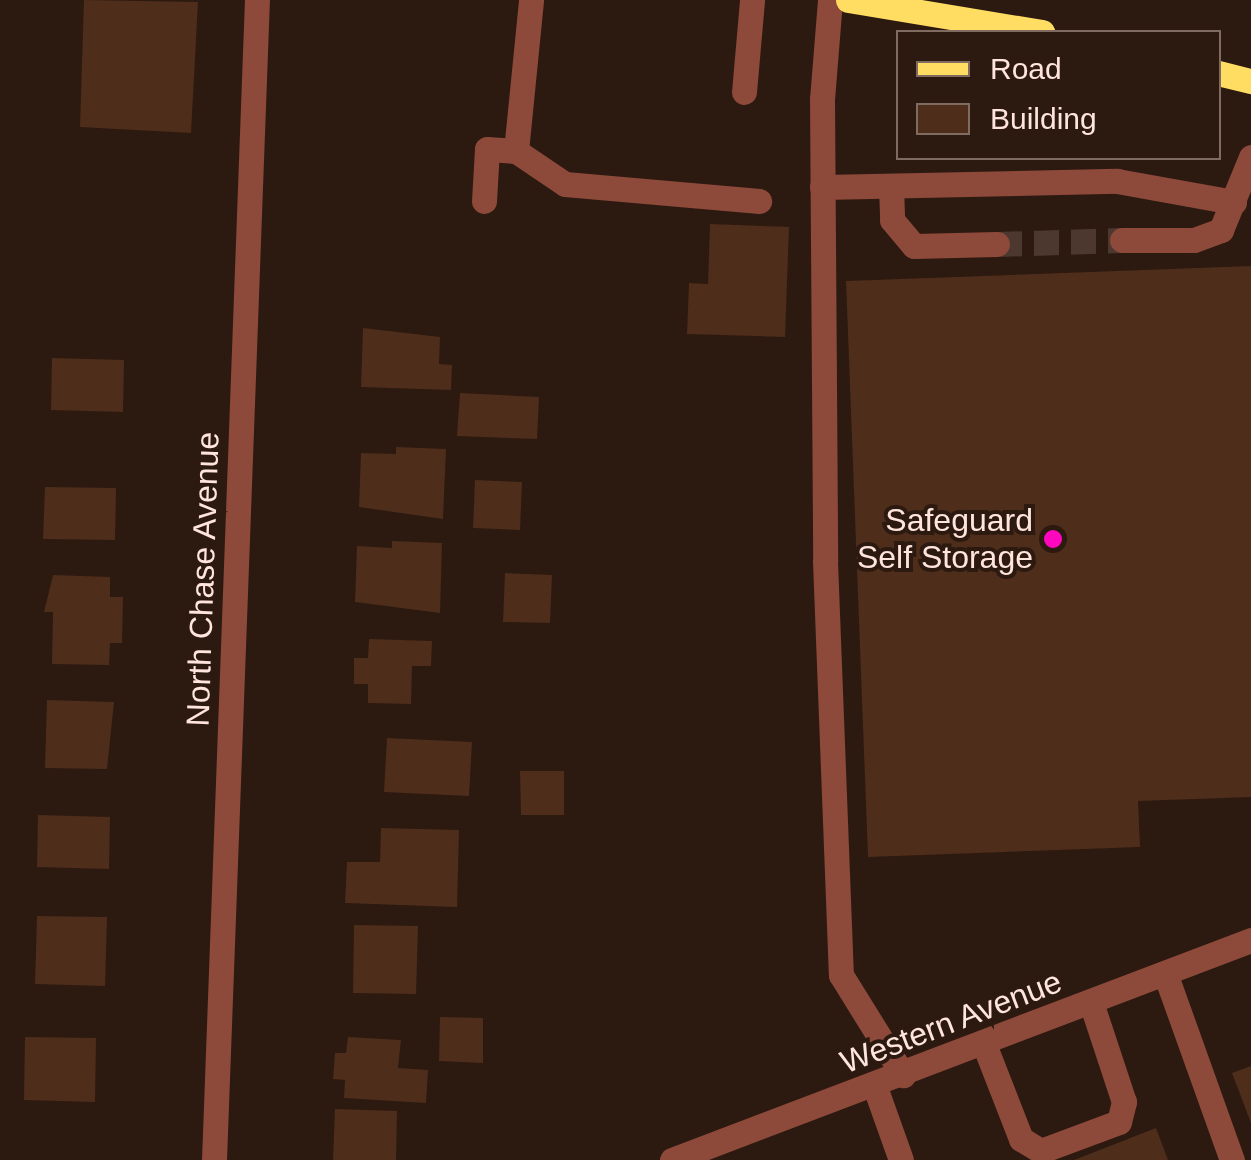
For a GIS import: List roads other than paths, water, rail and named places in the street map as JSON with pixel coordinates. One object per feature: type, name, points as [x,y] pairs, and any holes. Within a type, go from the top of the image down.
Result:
[{"type":"main road","points":[[848,0],[1030,30]]},
{"type":"main road","points":[[1221,75],[1251,81]]},
{"type":"street","name":"North Chase Avenue","points":[[214,1160],[257,0]]},
{"type":"street","points":[[516,151],[530,0]]},
{"type":"street","points":[[744,92],[752,0]]},
{"type":"street","points":[[830,0],[822,187],[825,561],[841,975],[903,1076]]},
{"type":"street","points":[[484,202],[487,150],[516,151],[565,184],[759,202]]},
{"type":"street","points":[[1122,240],[1194,240],[1222,230],[1251,158]]},
{"type":"street","points":[[822,187],[1116,180],[1234,202]]},
{"type":"street","points":[[891,186],[892,220],[914,246],[997,244]]},
{"type":"street","name":"Western Avenue","points":[[672,1160],[875,1087],[1251,940]]},
{"type":"street","points":[[1166,973],[1232,1160]]},
{"type":"street","points":[[984,1044],[1022,1138],[1044,1155],[1119,1122],[1124,1102],[1091,1002]]},
{"type":"street","points":[[875,1087],[901,1160]]},
{"type":"tunnel","points":[[997,244],[1122,240]]},
{"type":"place","name":"Safeguard Self Storage","points":[[1053,539]]}]
